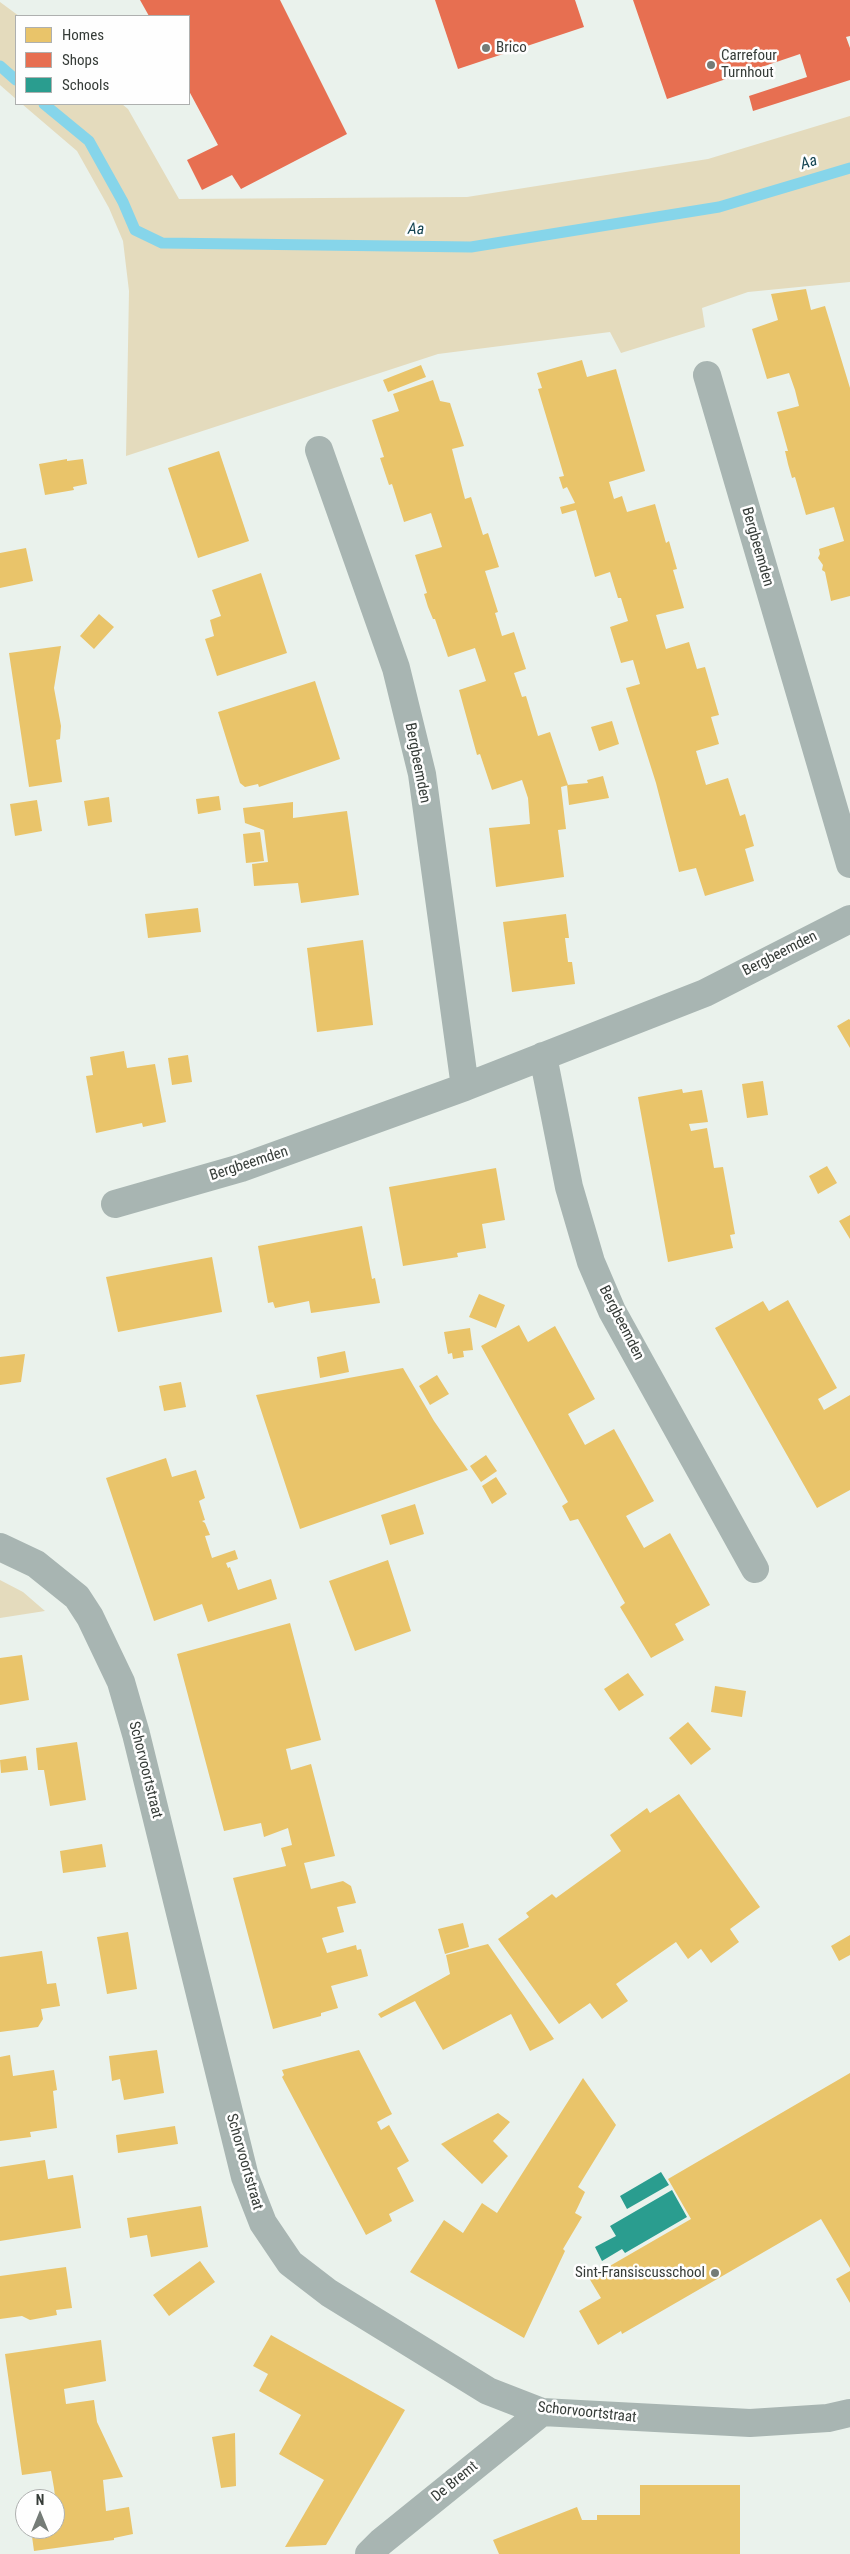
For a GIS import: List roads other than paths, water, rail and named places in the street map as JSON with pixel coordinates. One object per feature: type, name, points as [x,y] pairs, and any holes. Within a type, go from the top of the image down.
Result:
[{"type":"street","name":"Bergbeemden","points":[[707,374],[850,864]]},
{"type":"street","name":"Bergbeemden","points":[[319,450],[396,668],[422,774],[465,1088]]},
{"type":"street","name":"Bergbeemden","points":[[115,1204],[241,1168],[465,1088],[705,993],[850,919]]},
{"type":"street","name":"Bergbeemden","points":[[543,1056],[569,1187],[590,1262],[612,1311],[755,1569]]},
{"type":"street","name":"Schorvoortstraat","points":[[0,1547],[36,1564],[78,1597],[90,1617],[121,1682],[136,1734],[245,2176],[263,2223],[290,2262],[329,2293],[488,2391],[542,2412],[750,2423],[828,2418],[850,2413]]},
{"type":"street","name":"De Bremt","points":[[369,2554],[381,2542],[542,2412]]},
{"type":"waterway","name":"Aa","points":[[0,66],[15,79]]},
{"type":"waterway","name":"Aa","points":[[45,105],[89,141],[123,202],[135,230],[162,243],[471,247],[719,207],[850,168]]},
{"type":"place","name":"Brico","points":[[486,48]]},
{"type":"place","name":"Carrefour Turnhout","points":[[711,65]]},
{"type":"place","name":"Sint-Fransiscusschool","points":[[715,2273]]}]
